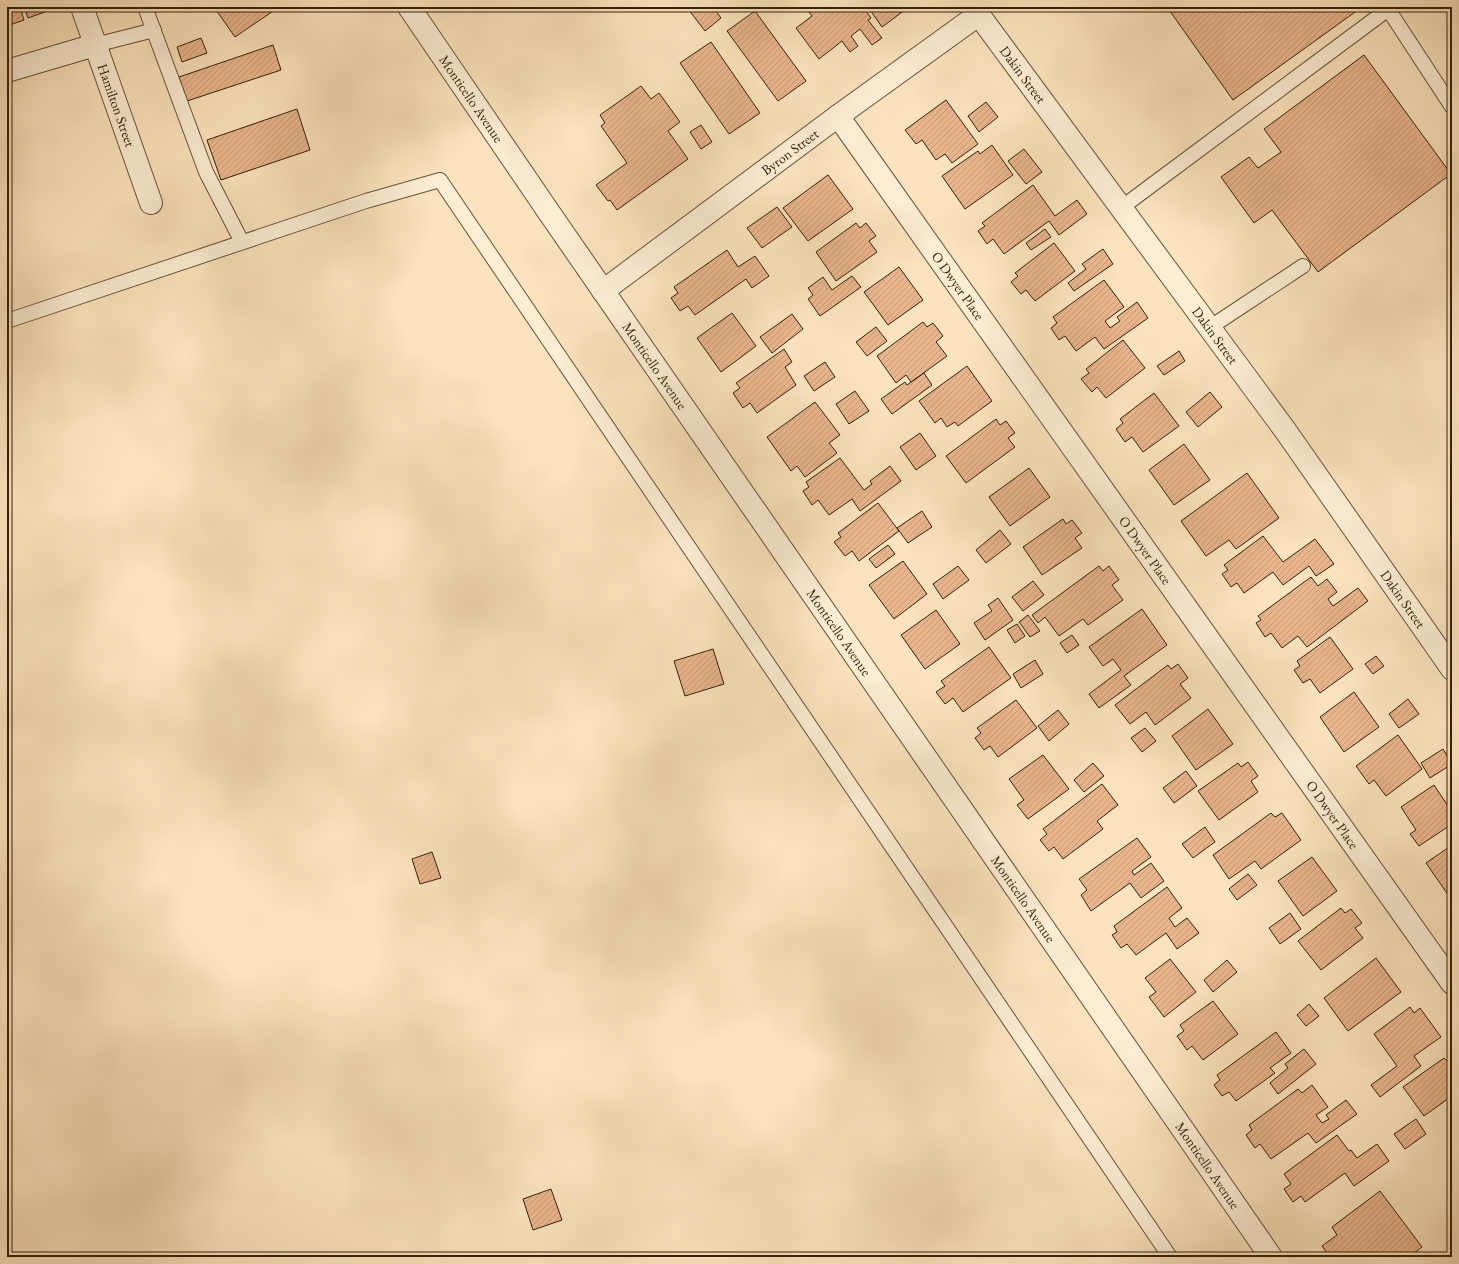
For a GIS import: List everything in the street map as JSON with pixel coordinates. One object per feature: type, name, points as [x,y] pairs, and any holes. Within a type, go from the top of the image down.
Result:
[{"type":"street","name":"Hamilton Street","points":[[82,7],[151,203]]},
{"type":"street","name":"Monticello Avenue","points":[[408,7],[1270,1257]]},
{"type":"street","name":"Byron Street","points":[[603,291],[976,11]]},
{"type":"street","name":"Dakin Street","points":[[976,11],[1285,430],[1452,669]]},
{"type":"street","points":[[7,71],[95,45]]},
{"type":"street","name":"O Dwyer Place","points":[[838,116],[1452,984]]},
{"type":"lane","points":[[145,7],[206,172],[242,242]]},
{"type":"lane","points":[[1121,208],[1390,8],[1452,107]]},
{"type":"lane","points":[[95,45],[154,30]]},
{"type":"lane","points":[[7,321],[366,201],[440,180],[1170,1257]]},
{"type":"lane","points":[[1209,328],[1303,266]]},
{"type":"building","points":[[7,7],[20,7],[24,20],[7,26]]},
{"type":"building","points":[[24,7],[55,7],[56,8],[28,18]]},
{"type":"building","points":[[214,7],[279,7],[235,37]]},
{"type":"building","points":[[691,7],[713,7],[721,18],[705,31],[688,9]]},
{"type":"building","points":[[805,7],[863,7],[871,18],[868,20],[882,38],[872,45],[860,29],[851,36],[858,46],[850,52],[842,41],[819,59],[796,28],[812,16]]},
{"type":"building","points":[[868,7],[909,7],[882,27]]},
{"type":"building","points":[[1167,7],[1362,7],[1233,100]]},
{"type":"building","points":[[755,11],[806,81],[778,101],[727,31]]},
{"type":"building","points":[[201,38],[207,53],[182,62],[177,47]]},
{"type":"building","points":[[711,42],[760,113],[729,134],[680,63]]},
{"type":"building","points":[[273,45],[281,70],[187,101],[179,77]]},
{"type":"building","points":[[1364,55],[1451,174],[1318,272],[1272,210],[1254,223],[1221,177],[1249,157],[1258,168],[1281,152],[1264,129]]},
{"type":"building","points":[[641,86],[651,99],[659,93],[680,122],[668,131],[688,159],[617,210],[596,185],[627,163],[601,126],[605,123],[600,115]]},
{"type":"building","points":[[946,100],[978,144],[952,163],[945,154],[936,160],[922,140],[916,144],[905,130]]},
{"type":"building","points":[[986,102],[998,117],[979,132],[968,116]]},
{"type":"building","points":[[297,109],[310,150],[221,180],[207,140]]},
{"type":"building","points":[[701,125],[712,142],[701,149],[690,132]]},
{"type":"building","points":[[992,145],[1013,175],[965,209],[942,176],[978,151],[980,154]]},
{"type":"building","points":[[1024,149],[1042,172],[1026,184],[1008,161]]},
{"type":"building","points":[[828,175],[853,209],[808,241],[783,208]]},
{"type":"building","points":[[1033,185],[1055,216],[1077,200],[1087,214],[1059,235],[1049,221],[1004,254],[993,239],[987,244],[978,231],[985,226],[982,223]]},
{"type":"building","points":[[777,207],[792,227],[762,248],[747,228]]},
{"type":"building","points":[[856,223],[860,228],[866,223],[876,236],[869,241],[877,252],[836,281],[816,252]]},
{"type":"building","points":[[1045,229],[1051,237],[1031,250],[1026,243]]},
{"type":"building","points":[[1054,243],[1075,271],[1035,301],[1026,290],[1021,294],[1011,282],[1018,276],[1015,273]]},
{"type":"building","points":[[1103,249],[1113,264],[1074,291],[1068,283],[1086,269],[1082,264]]},
{"type":"building","points":[[727,250],[738,267],[755,256],[769,276],[752,288],[746,279],[695,315],[688,306],[680,311],[671,298],[678,293],[674,287]]},
{"type":"building","points":[[899,267],[923,300],[888,325],[864,292]]},
{"type":"building","points":[[852,276],[861,287],[820,316],[808,299],[813,295],[808,288],[823,277],[832,290]]},
{"type":"building","points":[[1104,280],[1124,307],[1105,321],[1110,328],[1120,321],[1117,317],[1137,302],[1148,318],[1104,349],[1095,337],[1076,351],[1065,336],[1059,340],[1051,328],[1057,323],[1053,317]]},
{"type":"building","points":[[732,313],[756,346],[721,372],[697,338]]},
{"type":"building","points":[[792,314],[803,329],[772,353],[760,337]]},
{"type":"building","points":[[923,322],[927,327],[933,323],[943,336],[936,342],[947,356],[911,382],[906,375],[896,383],[877,356]]},
{"type":"building","points":[[876,327],[887,341],[867,356],[856,342]]},
{"type":"building","points":[[1123,340],[1145,368],[1106,398],[1097,387],[1092,392],[1081,379],[1089,373],[1086,369]]},
{"type":"building","points":[[784,349],[792,362],[785,367],[796,385],[757,413],[750,403],[743,408],[733,393],[740,388],[736,383]]},
{"type":"building","points":[[1179,351],[1185,361],[1164,375],[1157,366]]},
{"type":"building","points":[[825,362],[835,377],[814,391],[804,376]]},
{"type":"building","points":[[967,366],[992,401],[958,426],[955,422],[947,427],[941,418],[935,423],[919,401]]},
{"type":"building","points":[[924,373],[932,385],[892,414],[881,399],[905,382],[907,385]]},
{"type":"building","points":[[855,391],[869,411],[849,424],[836,404]]},
{"type":"building","points":[[1210,392],[1222,407],[1198,427],[1186,412]]},
{"type":"building","points":[[1154,393],[1179,426],[1143,452],[1132,437],[1125,442],[1116,429],[1123,423],[1120,419]]},
{"type":"building","points":[[815,402],[840,435],[829,443],[837,453],[805,477],[797,466],[791,471],[767,437]]},
{"type":"building","points":[[996,419],[1000,425],[1006,421],[1015,433],[1008,438],[1015,447],[966,483],[946,456]]},
{"type":"building","points":[[920,433],[936,456],[916,470],[900,447]]},
{"type":"building","points":[[1184,444],[1210,480],[1174,505],[1149,470]]},
{"type":"building","points":[[840,458],[864,490],[872,484],[870,481],[890,466],[901,481],[860,511],[852,499],[829,515],[818,500],[812,505],[803,491],[809,487],[806,482]]},
{"type":"building","points":[[1029,468],[1050,497],[1010,526],[989,497]]},
{"type":"building","points":[[1247,473],[1279,518],[1236,549],[1229,540],[1206,556],[1181,521]]},
{"type":"building","points":[[878,503],[899,531],[859,561],[852,551],[845,556],[834,542],[841,537],[838,533]]},
{"type":"building","points":[[922,511],[932,527],[908,543],[897,528]]},
{"type":"building","points":[[1063,519],[1066,524],[1072,520],[1082,533],[1075,538],[1082,548],[1042,575],[1023,547]]},
{"type":"building","points":[[1000,530],[1011,544],[986,563],[976,550]]},
{"type":"building","points":[[1263,536],[1283,562],[1315,539],[1334,564],[1316,576],[1309,566],[1283,585],[1273,572],[1244,593],[1237,583],[1231,587],[1222,574],[1228,570],[1224,565]]},
{"type":"building","points":[[888,545],[895,554],[876,568],[869,559]]},
{"type":"building","points":[[903,561],[927,594],[894,619],[869,585]]},
{"type":"building","points":[[958,566],[969,580],[943,599],[933,584]]},
{"type":"building","points":[[1099,566],[1103,571],[1109,566],[1119,580],[1112,585],[1123,600],[1088,625],[1083,619],[1059,636],[1045,617],[1038,623],[1032,615]]},
{"type":"building","points":[[1311,577],[1318,586],[1327,579],[1337,592],[1328,599],[1333,606],[1358,588],[1368,601],[1307,647],[1298,636],[1282,648],[1271,633],[1265,637],[1256,623],[1261,620],[1258,616]]},
{"type":"building","points":[[1033,581],[1044,595],[1023,611],[1012,597]]},
{"type":"building","points":[[998,598],[1013,620],[985,640],[974,623],[992,611],[988,605]]},
{"type":"building","points":[[1142,609],[1167,645],[1124,676],[1131,685],[1099,708],[1089,694],[1121,670],[1113,659],[1103,666],[1089,647]]},
{"type":"building","points":[[936,610],[960,644],[925,669],[901,635]]},
{"type":"building","points":[[1028,615],[1040,631],[1030,637],[1019,622]]},
{"type":"building","points":[[1017,624],[1025,636],[1015,643],[1007,630]]},
{"type":"building","points":[[1072,635],[1079,645],[1067,653],[1060,643]]},
{"type":"building","points":[[1330,637],[1353,669],[1320,693],[1310,679],[1303,683],[1294,670],[1300,666],[1297,661]]},
{"type":"building","points":[[989,647],[1011,678],[963,712],[953,698],[945,704],[936,692],[945,686],[941,681]]},
{"type":"building","points":[[713,649],[724,684],[685,696],[674,661]]},
{"type":"building","points":[[1376,656],[1384,666],[1373,674],[1365,664]]},
{"type":"building","points":[[1035,660],[1043,674],[1021,688],[1013,674]]},
{"type":"building","points":[[1178,664],[1188,678],[1180,684],[1191,698],[1155,725],[1146,712],[1130,724],[1115,705],[1168,665],[1171,669]]},
{"type":"building","points":[[1354,692],[1379,727],[1344,752],[1320,717]]},
{"type":"building","points":[[1408,699],[1419,714],[1399,728],[1389,714]]},
{"type":"building","points":[[1016,700],[1037,728],[998,757],[990,746],[984,750],[975,738],[981,733],[977,728]]},
{"type":"building","points":[[1208,709],[1233,744],[1196,770],[1172,736]]},
{"type":"building","points":[[1058,710],[1069,724],[1049,741],[1038,726]]},
{"type":"building","points":[[1145,728],[1156,741],[1142,752],[1131,738]]},
{"type":"building","points":[[1398,735],[1422,769],[1386,796],[1374,780],[1369,784],[1356,766]]},
{"type":"building","points":[[1443,749],[1452,764],[1430,778],[1421,763]]},
{"type":"building","points":[[1043,755],[1069,789],[1028,819],[1017,805],[1024,800],[1009,779]]},
{"type":"building","points":[[1248,762],[1258,776],[1251,781],[1258,792],[1219,820],[1198,791],[1238,763],[1241,767]]},
{"type":"building","points":[[1093,763],[1104,776],[1084,792],[1074,780]]},
{"type":"building","points":[[1186,771],[1197,786],[1174,803],[1163,788]]},
{"type":"building","points":[[1102,784],[1118,805],[1097,821],[1103,829],[1063,859],[1054,847],[1049,851],[1040,840],[1047,834],[1043,829]]},
{"type":"building","points":[[1434,785],[1452,812],[1452,824],[1419,846],[1410,834],[1416,830],[1401,807]]},
{"type":"building","points":[[1271,813],[1275,817],[1282,813],[1301,840],[1261,869],[1255,861],[1229,879],[1213,855]]},
{"type":"building","points":[[1205,827],[1215,842],[1193,858],[1182,844]]},
{"type":"building","points":[[1137,838],[1151,857],[1132,871],[1134,875],[1151,863],[1164,881],[1141,898],[1130,883],[1091,911],[1081,895],[1087,890],[1079,879]]},
{"type":"building","points":[[1452,845],[1452,899],[1451,899],[1426,863]]},
{"type":"building","points":[[432,852],[441,878],[420,884],[412,859]]},
{"type":"building","points":[[1312,857],[1337,891],[1303,916],[1278,881]]},
{"type":"building","points":[[1248,874],[1257,885],[1237,900],[1229,889]]},
{"type":"building","points":[[1167,887],[1182,908],[1169,918],[1175,927],[1187,918],[1199,933],[1177,949],[1166,933],[1136,955],[1127,944],[1121,948],[1112,935],[1117,932],[1114,926]]},
{"type":"building","points":[[1341,908],[1345,913],[1351,909],[1362,923],[1355,928],[1363,938],[1321,970],[1298,941]]},
{"type":"building","points":[[1290,913],[1301,929],[1280,944],[1269,928]]},
{"type":"building","points":[[1376,958],[1401,992],[1348,1031],[1324,998]]},
{"type":"building","points":[[1170,959],[1196,992],[1164,1017],[1149,997],[1156,992],[1145,978]]},
{"type":"building","points":[[1227,960],[1237,972],[1213,992],[1204,980]]},
{"type":"building","points":[[1213,1001],[1238,1034],[1203,1060],[1192,1046],[1187,1050],[1177,1036],[1184,1031],[1180,1025]]},
{"type":"building","points":[[1309,1004],[1319,1016],[1306,1026],[1297,1015]]},
{"type":"building","points":[[1410,1007],[1414,1013],[1420,1008],[1441,1037],[1414,1056],[1421,1066],[1380,1097],[1371,1085],[1397,1066],[1374,1034]]},
{"type":"building","points":[[1276,1032],[1291,1053],[1270,1068],[1275,1073],[1236,1101],[1229,1092],[1222,1096],[1214,1085],[1220,1080],[1217,1075]]},
{"type":"building","points":[[1304,1049],[1316,1064],[1278,1094],[1270,1083],[1288,1068],[1285,1064]]},
{"type":"building","points":[[1444,1058],[1448,1062],[1452,1060],[1452,1096],[1424,1116],[1403,1087]]},
{"type":"building","points":[[1312,1085],[1328,1107],[1316,1115],[1322,1123],[1329,1119],[1326,1115],[1346,1100],[1357,1114],[1316,1143],[1308,1133],[1271,1159],[1260,1144],[1255,1148],[1246,1135],[1252,1130],[1249,1125],[1298,1089],[1302,1093]]},
{"type":"building","points":[[1416,1119],[1426,1134],[1405,1149],[1394,1134]]},
{"type":"building","points":[[1337,1135],[1349,1151],[1351,1150],[1357,1158],[1377,1144],[1389,1161],[1354,1186],[1345,1173],[1305,1202],[1301,1196],[1293,1202],[1284,1189],[1291,1184],[1284,1174]]},
{"type":"building","points":[[551,1189],[562,1220],[533,1230],[523,1199]]},
{"type":"building","points":[[1380,1191],[1422,1247],[1409,1257],[1330,1257],[1322,1246],[1337,1235],[1332,1227]]}]
